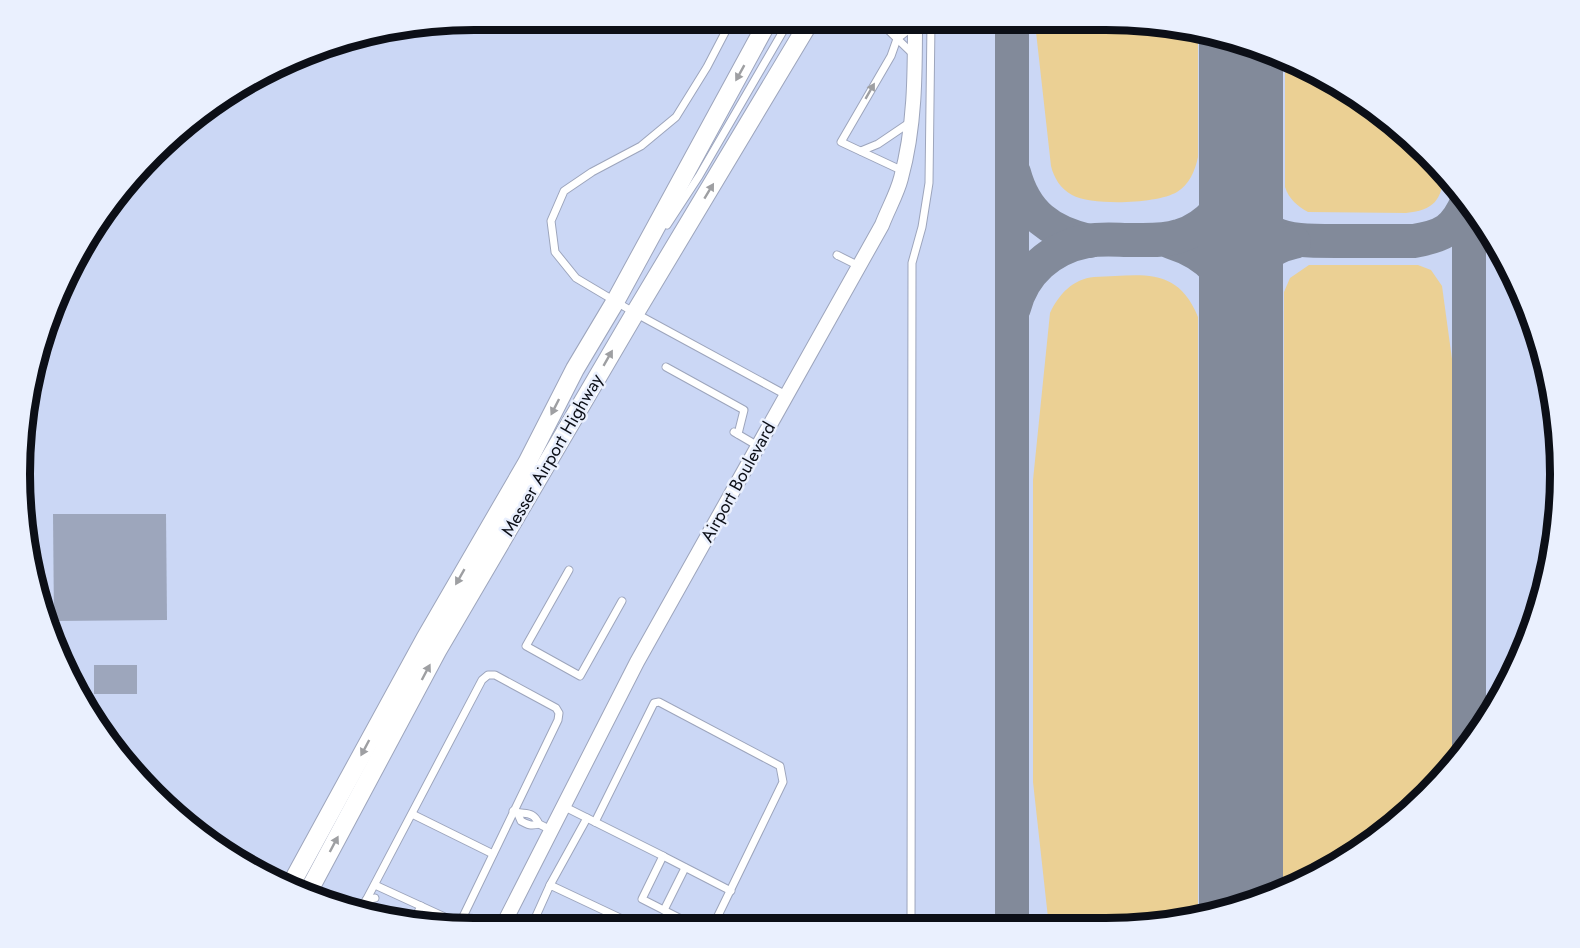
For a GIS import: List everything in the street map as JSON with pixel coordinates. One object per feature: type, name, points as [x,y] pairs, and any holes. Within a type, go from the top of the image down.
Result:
[{"type":"main road","name":"Messer Airport Highway","points":[[295,880],[425,639],[527,463],[574,369],[615,302],[763,30]]},
{"type":"main road","name":"Messer Airport Highway","points":[[311,887],[437,651],[634,313],[805,30]]},
{"type":"street","name":"Airport Boulevard","points":[[506,918],[545,827],[563,806],[637,662],[882,225],[903,171],[911,122],[914,30]]},
{"type":"lane","points":[[726,30],[676,117],[640,146],[592,172],[564,191],[551,221],[555,252],[576,278],[634,313],[786,395]]},
{"type":"lane","name":"Messer Airport Highway","points":[[615,302],[699,176],[784,30]]},
{"type":"lane","points":[[888,30],[915,56]]},
{"type":"lane","points":[[903,171],[841,142],[891,57],[897,39],[908,30]]},
{"type":"lane","points":[[911,918],[912,263],[922,227],[929,183],[931,30]]},
{"type":"lane","points":[[861,151],[878,144],[911,122]]},
{"type":"lane","points":[[837,255],[859,266]]},
{"type":"lane","points":[[666,367],[744,410],[736,433],[758,446]]},
{"type":"lane","points":[[569,570],[526,646],[580,676],[622,601]]},
{"type":"lane","points":[[364,904],[482,680],[488,675],[495,675],[556,708],[559,713],[558,720],[463,918]]},
{"type":"lane","points":[[595,822],[654,703],[659,702],[666,705],[780,766],[783,782],[717,918]]},
{"type":"lane","points":[[563,806],[731,891]]},
{"type":"lane","points":[[515,812],[525,812],[545,827]]},
{"type":"lane","points":[[412,814],[493,854]]},
{"type":"lane","points":[[535,918],[550,885],[587,818]]},
{"type":"lane","points":[[663,856],[642,899],[680,918]]},
{"type":"lane","points":[[664,910],[666,896],[685,868]]},
{"type":"lane","points":[[375,885],[443,917]]},
{"type":"lane","points":[[550,885],[620,918]]},
{"type":"lane","points":[[366,900],[375,898]]},
{"type":"lane","points":[[366,900],[370,905]]},
{"type":"lane","points":[[417,914],[421,906]]},
{"type":"lane","points":[[395,907],[398,911]]},
{"type":"shaded area","points":[[1036,30],[1135,31],[1198,40],[1198,157],[1185,186],[1168,196],[1155,199],[1124,202],[1094,201],[1081,199],[1068,192],[1056,179],[1051,166]]},
{"type":"shaded area","points":[[445,31],[1135,31],[1193,39],[1249,54],[1302,76],[1353,105],[1399,140],[1420,160],[1440,181],[1475,227],[1491,252],[1516,304],[1535,359],[1541,387],[1549,445],[1550,474],[1546,532],[1541,561],[1535,589],[1516,644],[1491,696],[1475,721],[1440,767],[1399,808],[1328,859],[1276,884],[1221,903],[1135,917],[445,917],[387,909],[331,894],[278,872],[227,843],[181,808],[140,767],[89,696],[64,644],[45,589],[31,503],[31,445],[45,359],[64,304],[89,252],[140,181],[181,140],[252,89],[304,64],[359,45]]},
{"type":"shaded area","points":[[1285,68],[1328,89],[1353,105],[1399,140],[1442,184],[1439,196],[1430,206],[1416,212],[1406,213],[1308,212],[1294,202],[1285,187]]},
{"type":"shaded area","points":[[1309,265],[1418,265],[1431,270],[1442,286],[1455,381],[1455,748],[1420,788],[1376,826],[1328,859],[1283,881],[1284,292],[1290,278]]},
{"type":"shaded area","points":[[1142,276],[1168,281],[1189,300],[1198,317],[1198,908],[1135,917],[1048,918],[1033,782],[1033,480],[1050,313],[1058,300],[1073,284],[1086,278]]},
{"type":"building","points":[[53,514],[166,514],[167,620],[55,621]]},
{"type":"building","points":[[94,665],[137,665],[137,694],[94,694]]},
{"type":"taxiway","points":[[1012,30],[1012,918]]},
{"type":"taxiway","points":[[1014,308],[1024,283],[1050,256],[1074,244],[1087,241],[1162,239],[1190,232],[1217,211],[1241,172]]},
{"type":"taxiway","points":[[1014,173],[1025,200],[1041,219],[1062,232],[1089,241]]},
{"type":"taxiway","points":[[1241,179],[1246,199],[1253,214],[1262,225],[1272,233],[1300,240],[1414,241],[1433,237],[1447,230],[1463,210]]},
{"type":"taxiway","points":[[1469,219],[1469,729]]},
{"type":"taxiway","points":[[1173,240],[1291,241]]},
{"type":"taxiway","points":[[1171,242],[1198,254],[1217,270],[1231,292],[1241,320]]},
{"type":"taxiway","points":[[1241,289],[1250,272],[1262,258],[1276,248],[1294,242]]},
{"type":"runway","points":[[1241,51],[1241,897]]}]
